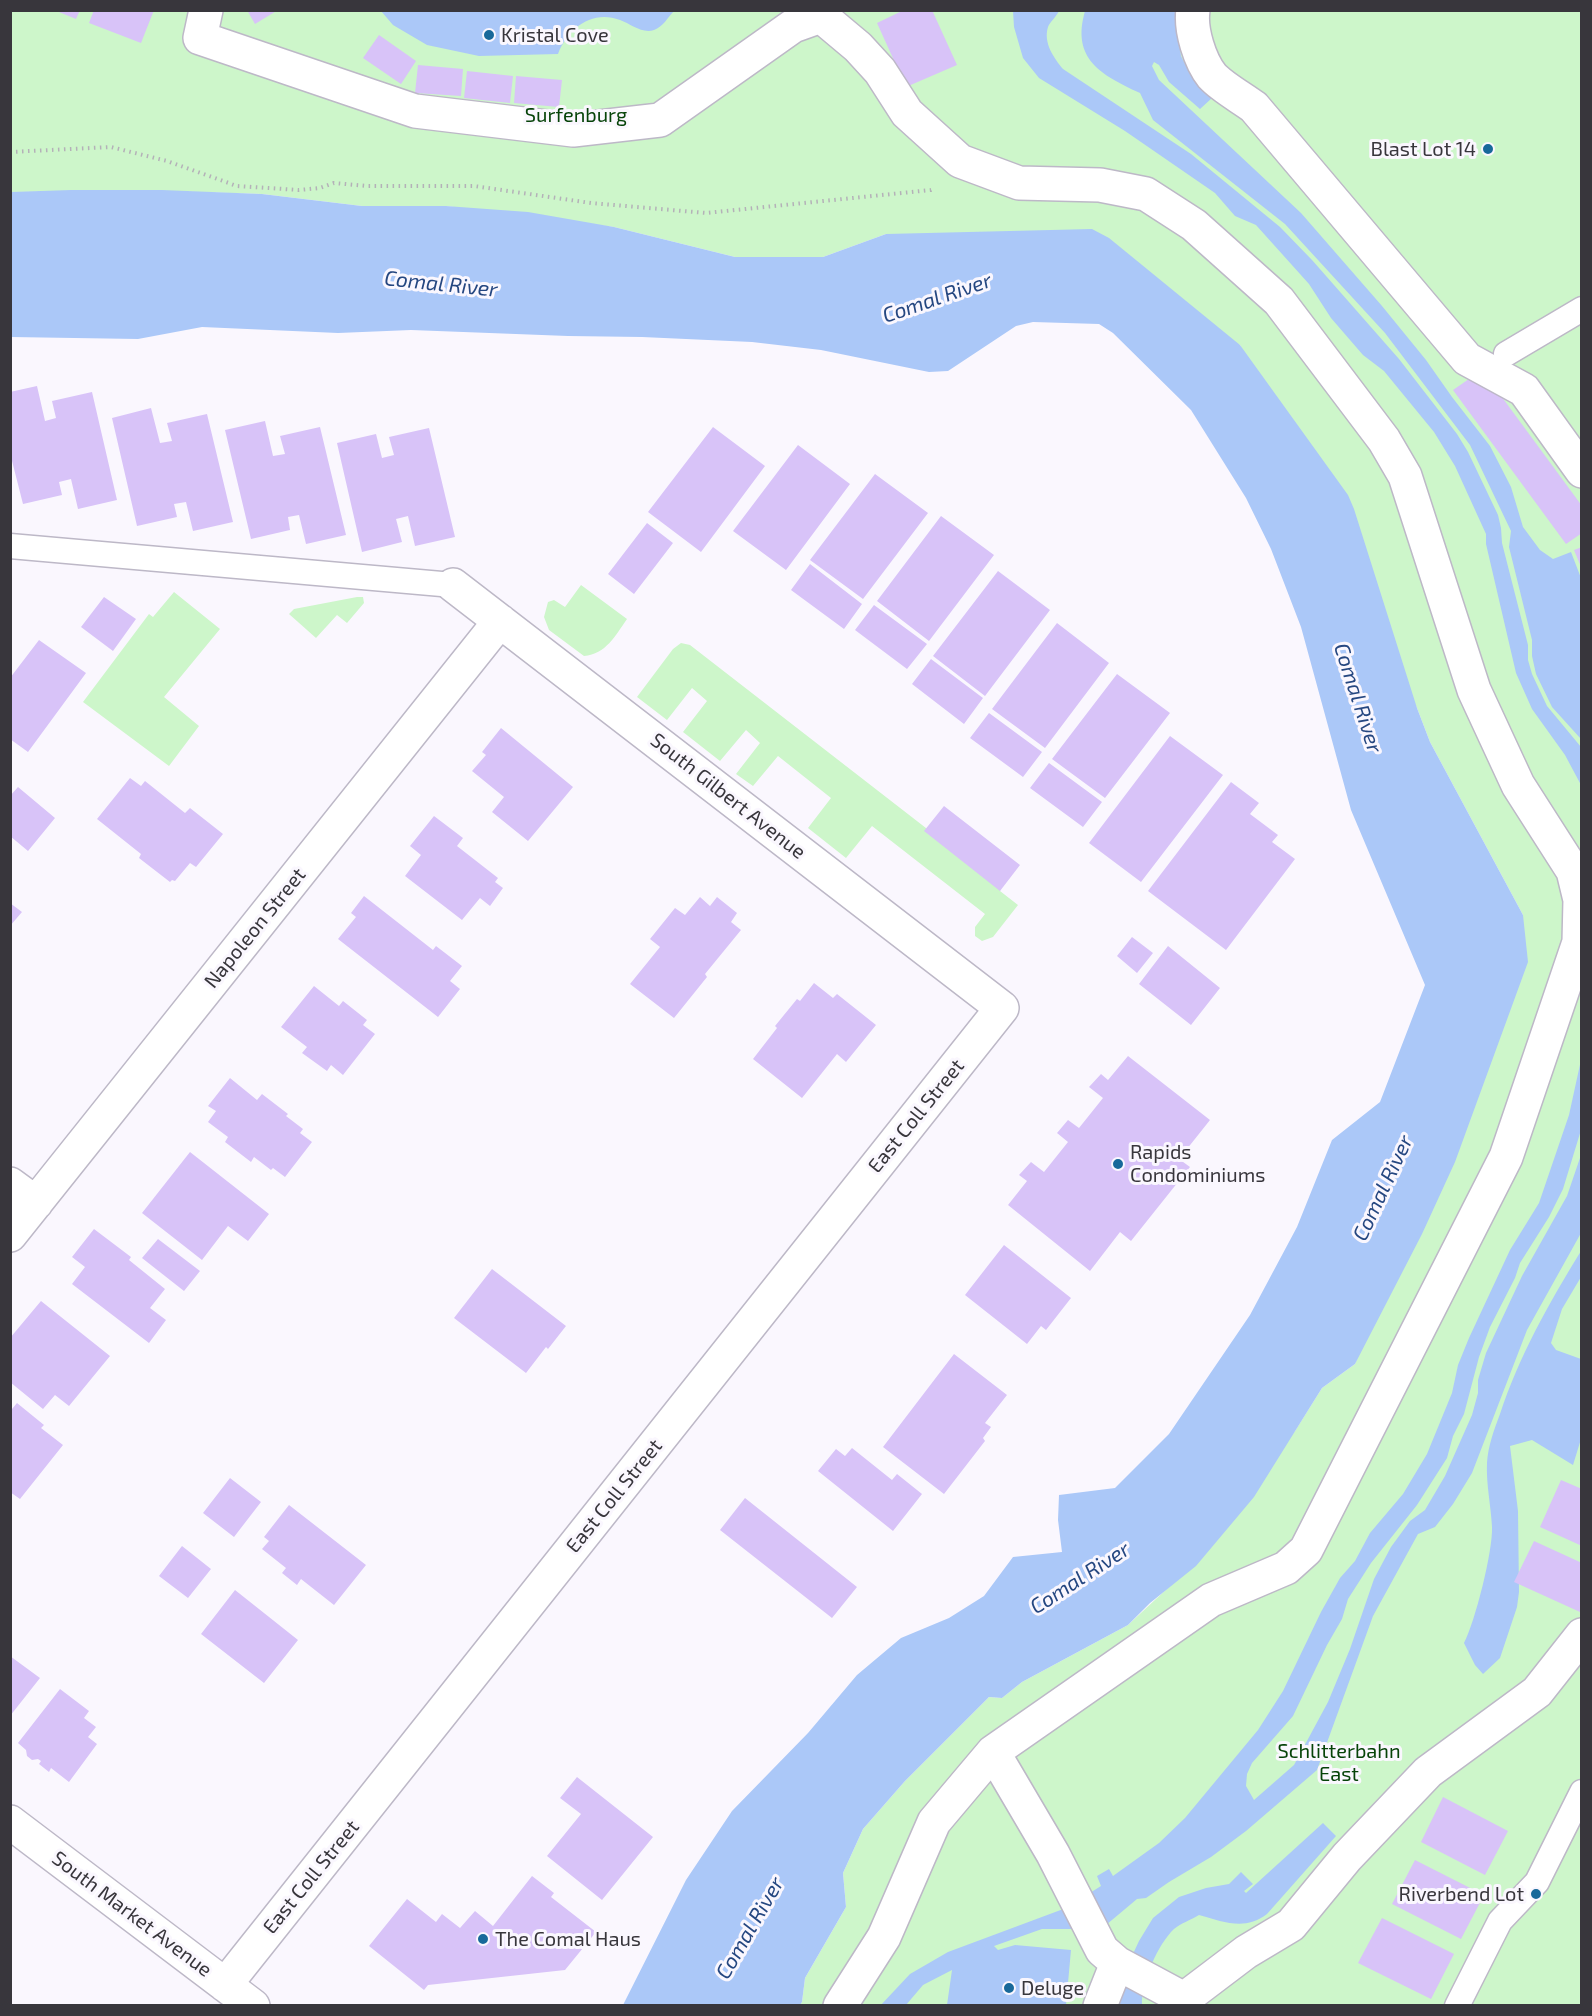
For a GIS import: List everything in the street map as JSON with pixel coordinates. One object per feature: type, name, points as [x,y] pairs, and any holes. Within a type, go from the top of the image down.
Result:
[{"type":"street","points":[[206,10],[200,38],[415,111],[573,130],[660,120],[793,26],[823,13],[880,71],[907,113],[960,160],[1019,183],[1100,185],[1146,194],[1194,225],[1279,301],[1384,440],[1405,476],[1474,690],[1518,784],[1573,871],[1580,900],[1579,942],[1506,1157],[1306,1550],[1286,1568],[1211,1600],[993,1752],[934,1822],[884,1937],[840,2006]]},
{"type":"street","points":[[1193,10],[1191,20],[1198,50],[1213,76],[1254,107],[1467,359],[1524,390],[1581,471]]},
{"type":"street","name":"South Gilbert Avenue","points":[[453,585],[1002,1008]]},
{"type":"street","name":"Napoleon Street","points":[[10,1235],[23,1193],[500,621]]},
{"type":"street","name":"East Coll Street","points":[[225,1985],[1002,1008]]},
{"type":"street","points":[[993,1752],[1053,1854],[1102,1950],[1117,1963],[1184,1999],[1246,1952],[1291,1925],[1347,1857],[1428,1772],[1537,1692],[1581,1635]]},
{"type":"street","name":"South Market Avenue","points":[[10,1822],[253,2006]]},
{"type":"street","points":[[1100,2002],[1117,1963]]},
{"type":"lane","points":[[1506,354],[1581,309]]},
{"type":"lane","points":[[10,546],[453,585]]},
{"type":"lane","points":[[1457,2006],[1500,1920],[1537,1882],[1581,1792]]},
{"type":"path","points":[[10,152],[111,147],[167,160],[237,186],[299,190],[320,188],[334,183],[367,186],[474,186],[591,203],[706,213],[931,190],[940,185]]},
{"type":"green space","name":"Schlitterbahn East","points":[[10,11],[1581,11],[1581,2005],[800,2005],[805,1978],[846,1907],[843,1873],[863,1829],[905,1781],[989,1697],[1002,1698],[1022,1682],[1128,1625],[1171,1585],[1295,1431],[1322,1388],[1355,1364],[1523,915],[1430,742],[1417,708],[1240,345],[886,234],[823,257],[735,257],[614,227],[446,206],[362,206],[262,194],[166,191],[11,192]]},
{"type":"green space","points":[[581,585],[627,619],[604,648],[592,655],[584,656],[549,630],[544,617],[548,602],[554,600],[565,607]]},
{"type":"green space","points":[[174,592],[220,629],[164,697],[199,726],[169,766],[83,702],[149,614],[153,617]]},
{"type":"green space","points":[[363,597],[364,603],[347,623],[337,615],[316,638],[289,614],[294,609]]},
{"type":"green space","points":[[681,643],[690,645],[1002,887],[1000,891],[1018,905],[993,937],[982,941],[975,936],[975,927],[985,914],[872,826],[846,858],[808,828],[831,798],[778,756],[753,786],[736,774],[760,743],[746,730],[720,761],[683,732],[707,701],[692,688],[667,720],[637,697],[673,649]]},
{"type":"water","name":"Kristal Cove","points":[[381,11],[674,11],[660,27],[650,31],[641,30],[610,17],[590,19],[574,29],[558,54],[479,56],[427,45],[393,25]]},
{"type":"water","points":[[1013,11],[1059,11],[1048,27],[1047,39],[1053,55],[1063,69],[1191,154],[1280,227],[1399,359],[1457,434],[1498,515],[1502,543],[1528,645],[1528,660],[1532,674],[1547,706],[1581,747],[1581,785],[1565,755],[1532,709],[1516,673],[1486,544],[1486,534],[1455,466],[1434,432],[1384,371],[1363,355],[1331,318],[1309,284],[1256,225],[1235,216],[1215,193],[1125,131],[1039,78],[1023,58],[1014,27]]},
{"type":"water","points":[[1085,11],[1175,11],[1181,56],[1191,76],[1212,98],[1200,109],[1169,82],[1159,65],[1154,62],[1152,66],[1159,80],[1301,213],[1426,360],[1490,446],[1511,487],[1523,527],[1540,550],[1553,559],[1571,552],[1581,578],[1581,739],[1552,707],[1536,674],[1532,656],[1532,640],[1509,547],[1511,531],[1470,445],[1385,333],[1285,224],[1153,120],[1140,93],[1102,72],[1093,63],[1082,42]]},
{"type":"water","name":"Comal River","points":[[162,190],[262,194],[362,206],[446,206],[528,212],[614,227],[735,257],[823,257],[886,234],[1092,229],[1109,238],[1240,345],[1348,495],[1430,742],[1523,915],[1528,962],[1455,1162],[1422,1234],[1355,1364],[1322,1388],[1254,1497],[1196,1566],[1150,1603],[1128,1625],[1022,1682],[1002,1698],[989,1697],[905,1781],[863,1829],[843,1873],[846,1907],[805,1978],[800,2005],[623,2005],[686,1880],[732,1811],[808,1733],[857,1675],[901,1638],[949,1618],[984,1596],[1013,1557],[1062,1552],[1058,1520],[1059,1495],[1115,1488],[1169,1434],[1250,1315],[1297,1227],[1332,1140],[1380,1102],[1425,985],[1351,810],[1301,627],[1271,549],[1246,498],[1191,410],[1113,333],[1099,324],[1033,322],[1016,326],[948,371],[929,372],[821,350],[752,342],[642,337],[411,330],[338,333],[202,327],[138,339],[11,337],[11,192]]},
{"type":"water","points":[[1581,1060],[1581,1130],[1563,1189],[1549,1217],[1520,1263],[1515,1278],[1490,1327],[1479,1357],[1464,1414],[1453,1436],[1447,1458],[1417,1505],[1371,1563],[1348,1599],[1342,1619],[1293,1716],[1252,1763],[1247,1774],[1246,1786],[1254,1800],[1294,1765],[1328,1702],[1350,1649],[1374,1579],[1391,1547],[1410,1521],[1425,1510],[1445,1476],[1472,1415],[1478,1393],[1478,1380],[1486,1353],[1522,1276],[1567,1196],[1581,1155],[1581,1233],[1527,1330],[1472,1473],[1453,1504],[1435,1527],[1418,1534],[1373,1616],[1317,1770],[1246,1831],[1211,1857],[1146,1898],[1137,1899],[1106,1925],[1076,1929],[1042,1929],[994,1946],[998,1950],[1015,1945],[1071,1950],[1066,2005],[947,2005],[952,1970],[923,1985],[906,2005],[880,2006],[910,1974],[948,1952],[1066,1908],[1101,1886],[1097,1876],[1109,1869],[1113,1876],[1159,1843],[1185,1818],[1258,1730],[1283,1691],[1340,1578],[1355,1561],[1370,1533],[1403,1494],[1427,1454],[1452,1393],[1458,1365],[1469,1338],[1510,1250],[1539,1203],[1569,1115]]},
{"type":"water","points":[[1581,1251],[1581,1277],[1562,1309],[1551,1343],[1556,1350],[1581,1359],[1581,1439],[1573,1465],[1532,1440],[1510,1446],[1518,1511],[1519,1592],[1517,1607],[1500,1658],[1483,1674],[1475,1665],[1464,1643],[1482,1586],[1492,1538],[1487,1471],[1490,1444],[1516,1371],[1546,1310]]},
{"type":"water","points":[[1323,1823],[1336,1836],[1267,1914],[1242,1924],[1199,1915],[1180,1925],[1162,1944],[1147,1975],[1142,2005],[1114,2006],[1117,1988],[1139,1941],[1153,1918],[1179,1897],[1206,1888],[1229,1884],[1241,1872],[1253,1884],[1244,1891],[1246,1893]]},
{"type":"building","points":[[54,10],[80,10],[76,19]]},
{"type":"building","points":[[94,10],[154,10],[141,43],[89,23]]},
{"type":"building","points":[[247,10],[278,10],[255,24]]},
{"type":"building","points":[[904,10],[932,10],[957,65],[906,87],[877,23]]},
{"type":"building","points":[[379,35],[416,61],[401,84],[363,58]]},
{"type":"building","points":[[418,65],[463,69],[461,96],[415,93]]},
{"type":"building","points":[[467,71],[513,76],[510,103],[464,98]]},
{"type":"building","points":[[516,76],[562,80],[559,107],[514,103]]},
{"type":"building","points":[[1482,370],[1582,506],[1582,533],[1566,544],[1453,390]]},
{"type":"building","points":[[37,386],[45,421],[56,418],[52,401],[92,392],[117,500],[78,509],[71,479],[59,482],[62,495],[23,504],[10,453],[10,392]]},
{"type":"building","points":[[151,408],[160,443],[172,441],[167,423],[207,414],[233,522],[193,531],[186,502],[174,504],[177,517],[137,526],[112,418]]},
{"type":"building","points":[[265,421],[273,456],[285,454],[280,436],[320,427],[346,535],[306,544],[299,515],[288,517],[290,530],[251,539],[225,430]]},
{"type":"building","points":[[713,427],[765,466],[701,552],[648,512]]},
{"type":"building","points":[[429,428],[455,537],[415,546],[408,516],[396,519],[402,542],[362,552],[337,443],[376,434],[382,458],[394,455],[389,437]]},
{"type":"building","points":[[798,445],[850,484],[786,570],[733,531]]},
{"type":"building","points":[[875,474],[928,513],[863,599],[810,560]]},
{"type":"building","points":[[941,516],[994,555],[929,641],[877,601]]},
{"type":"building","points":[[647,523],[673,543],[634,594],[608,574]]},
{"type":"building","points":[[1582,547],[1582,567],[1581,567],[1574,550]]},
{"type":"building","points":[[810,564],[862,604],[844,629],[791,590]]},
{"type":"building","points":[[998,571],[1050,610],[985,696],[933,656]]},
{"type":"building","points":[[104,597],[136,619],[113,651],[81,627]]},
{"type":"building","points":[[874,605],[927,644],[907,669],[855,630]]},
{"type":"building","points":[[1057,623],[1109,663],[1045,748],[992,709]]},
{"type":"building","points":[[39,640],[86,673],[28,752],[10,739],[10,678]]},
{"type":"building","points":[[931,659],[983,698],[964,724],[912,684]]},
{"type":"building","points":[[1117,674],[1170,713],[1105,798],[1052,759]]},
{"type":"building","points":[[989,713],[1042,752],[1023,777],[970,738]]},
{"type":"building","points":[[501,728],[573,787],[528,841],[492,812],[504,797],[472,771],[486,755],[482,752]]},
{"type":"building","points":[[1170,736],[1223,775],[1141,882],[1089,843]]},
{"type":"building","points":[[1049,763],[1102,802],[1083,827],[1030,788]]},
{"type":"building","points":[[130,778],[141,786],[145,781],[185,813],[190,808],[223,834],[196,867],[190,863],[175,881],[170,882],[139,858],[141,854],[97,819]]},
{"type":"building","points":[[1231,782],[1259,803],[1250,814],[1278,835],[1272,842],[1295,859],[1226,950],[1148,891]]},
{"type":"building","points":[[18,787],[55,818],[28,851],[10,836],[10,796]]},
{"type":"building","points":[[944,806],[1020,865],[1000,891],[924,831]]},
{"type":"building","points":[[434,816],[463,838],[457,846],[498,878],[495,882],[503,888],[490,906],[480,898],[462,920],[405,876],[421,855],[410,846]]},
{"type":"building","points":[[364,896],[433,950],[436,946],[462,966],[450,981],[460,989],[438,1017],[338,939],[356,917],[351,913]]},
{"type":"building","points":[[700,897],[710,906],[717,897],[737,913],[731,922],[741,930],[705,974],[707,977],[674,1018],[630,984],[660,947],[650,939],[675,908],[685,915]]},
{"type":"building","points":[[10,903],[22,912],[10,926]]},
{"type":"building","points":[[1132,937],[1153,953],[1137,973],[1117,956]]},
{"type":"building","points":[[1168,946],[1220,988],[1191,1025],[1139,984]]},
{"type":"building","points":[[814,983],[833,998],[837,994],[876,1025],[846,1062],[837,1054],[802,1098],[753,1059],[777,1028],[775,1026],[797,999],[800,1001]]},
{"type":"building","points":[[314,986],[339,1006],[343,1001],[367,1020],[363,1025],[375,1034],[343,1075],[331,1065],[327,1071],[302,1053],[307,1047],[281,1027]]},
{"type":"building","name":"Rapids Condominiums","points":[[1128,1056],[1210,1120],[1179,1159],[1190,1167],[1131,1241],[1120,1232],[1090,1271],[1008,1205],[1027,1181],[1019,1175],[1031,1162],[1044,1172],[1068,1142],[1057,1133],[1068,1120],[1079,1128],[1103,1098],[1089,1087],[1101,1074],[1108,1080]]},
{"type":"building","points":[[230,1078],[257,1100],[262,1094],[288,1114],[286,1116],[303,1129],[300,1133],[312,1142],[285,1177],[254,1157],[251,1162],[225,1142],[228,1137],[208,1122],[216,1111],[208,1106]]},
{"type":"building","points":[[190,1152],[269,1214],[248,1241],[228,1226],[202,1260],[142,1213]]},
{"type":"building","points":[[94,1229],[131,1257],[129,1260],[165,1289],[150,1308],[166,1320],[149,1343],[72,1284],[85,1267],[72,1257]]},
{"type":"building","points":[[158,1239],[200,1271],[184,1291],[142,1258]]},
{"type":"building","points":[[1004,1245],[1071,1298],[1046,1330],[1041,1326],[1027,1344],[965,1295]]},
{"type":"building","points":[[492,1269],[566,1326],[526,1373],[454,1318]]},
{"type":"building","points":[[41,1301],[110,1356],[69,1406],[55,1395],[43,1409],[10,1382],[10,1338]]},
{"type":"building","points":[[954,1354],[1007,1395],[985,1423],[991,1427],[983,1438],[985,1441],[944,1494],[883,1447]]},
{"type":"building","points":[[17,1403],[44,1425],[41,1428],[63,1445],[20,1499],[10,1492],[10,1407],[12,1409]]},
{"type":"building","points":[[852,1448],[892,1480],[897,1474],[922,1494],[893,1531],[818,1471],[836,1449],[845,1456]]},
{"type":"building","points":[[230,1478],[261,1502],[234,1537],[203,1513]]},
{"type":"building","points":[[1561,1480],[1582,1489],[1582,1546],[1540,1527]]},
{"type":"building","points":[[745,1498],[857,1587],[832,1618],[720,1530]]},
{"type":"building","points":[[289,1505],[366,1565],[334,1605],[301,1579],[297,1585],[282,1573],[286,1568],[262,1549],[269,1541],[264,1537]]},
{"type":"building","points":[[1534,1541],[1582,1563],[1580,1612],[1514,1582]]},
{"type":"building","points":[[182,1546],[211,1569],[188,1598],[159,1576]]},
{"type":"building","points":[[235,1590],[298,1640],[264,1683],[201,1634]]},
{"type":"building","points":[[10,1656],[40,1678],[10,1716]]},
{"type":"building","points":[[60,1689],[89,1711],[84,1718],[96,1727],[88,1737],[97,1744],[69,1782],[51,1768],[49,1772],[39,1764],[41,1761],[38,1759],[32,1760],[18,1743]]},
{"type":"building","points":[[577,1777],[653,1837],[602,1900],[547,1856],[581,1814],[560,1798]]},
{"type":"building","points":[[1443,1797],[1508,1831],[1485,1875],[1421,1842]]},
{"type":"building","points":[[1415,1860],[1484,1895],[1461,1939],[1392,1904]]},
{"type":"building","name":"The Comal Haus","points":[[532,1876],[554,1893],[551,1897],[596,1932],[565,1970],[428,1985],[424,1990],[369,1946],[407,1899],[436,1922],[442,1914],[460,1928],[475,1911],[493,1926]]},
{"type":"building","points":[[1382,1918],[1454,1954],[1431,1999],[1358,1963]]},
{"type":"place","name":"Kristal Cove","points":[[489,35]]},
{"type":"place","name":"Blast Lot 14","points":[[1488,149]]},
{"type":"place","name":"Rapids Condominiums","points":[[1118,1164]]},
{"type":"place","name":"Riverbend Lot","points":[[1536,1894]]},
{"type":"place","name":"The Comal Haus","points":[[483,1939]]},
{"type":"place","name":"Deluge","points":[[1009,1988]]},
{"type":"park label","name":"Surfenburg","points":[[576,115]]}]
